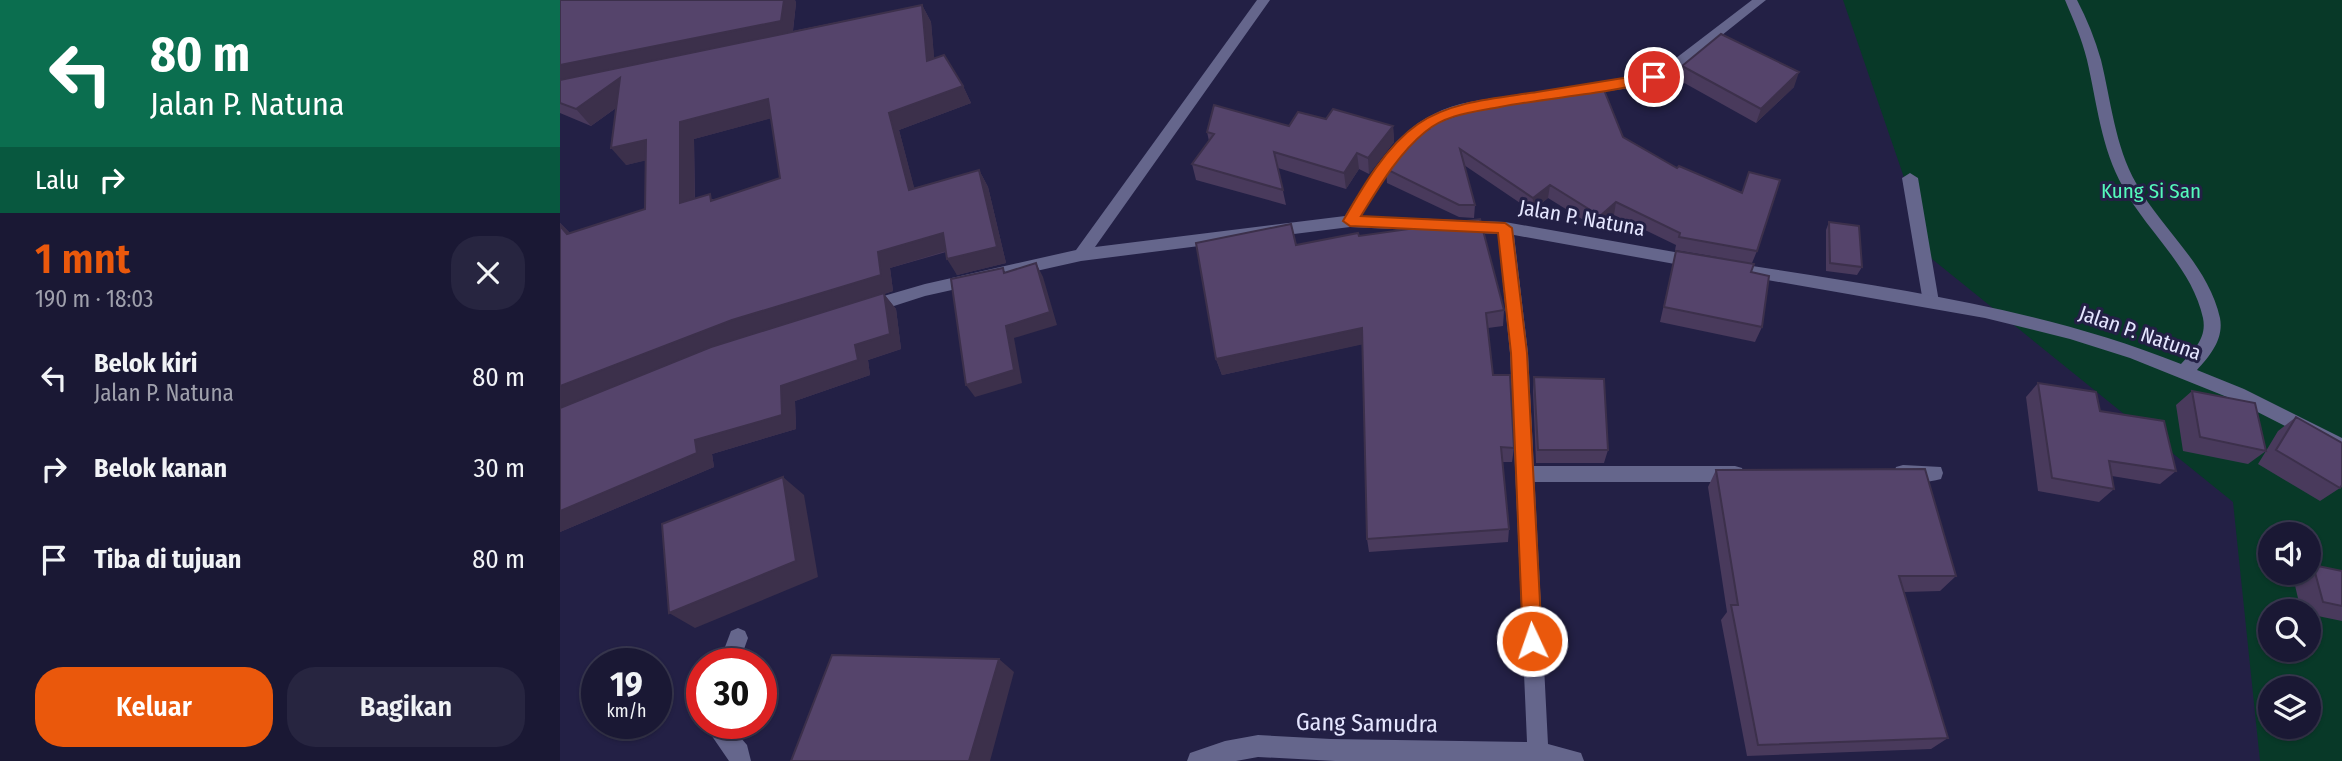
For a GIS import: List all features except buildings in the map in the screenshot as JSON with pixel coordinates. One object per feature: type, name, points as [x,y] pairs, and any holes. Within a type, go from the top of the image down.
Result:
[{"type":"street","points":[[1081,255],[1264,0]]},
{"type":"street","points":[[1565,93],[1654,77],[1672,68],[1760,0]]},
{"type":"street","points":[[2071,0],[2087,36],[2115,153],[2129,186],[2186,265],[2206,300],[2212,324],[2210,342],[2185,372]]},
{"type":"street","points":[[1350,221],[1380,174],[1421,128],[1455,111],[1528,98]]},
{"type":"street","points":[[1910,178],[1931,302]]},
{"type":"street","name":"Jalan P. Natuna","points":[[858,310],[925,290],[1081,255],[1350,221],[1505,228],[1985,311],[2070,332],[2185,372],[2238,394],[2342,447]]},
{"type":"street","points":[[1505,228],[1519,353],[1538,753]]},
{"type":"street","points":[[1879,474],[1934,473]]},
{"type":"street","points":[[1524,474],[1756,474]]},
{"type":"street","points":[[734,648],[738,638]]},
{"type":"street","points":[[728,739],[739,752],[740,761]]},
{"type":"street","name":"Gang Samudra","points":[[1198,761],[1258,746],[1331,750],[1538,753],[1573,761]]},
{"type":"green space","name":"Kung Si San","points":[[1843,0],[2342,0],[2342,761],[2260,761],[2233,502],[1932,259]]},
{"type":"route","points":[[1532,641],[1519,353],[1505,228],[1350,221],[1380,174],[1403,146],[1421,128],[1437,118],[1455,111],[1654,77]]}]
